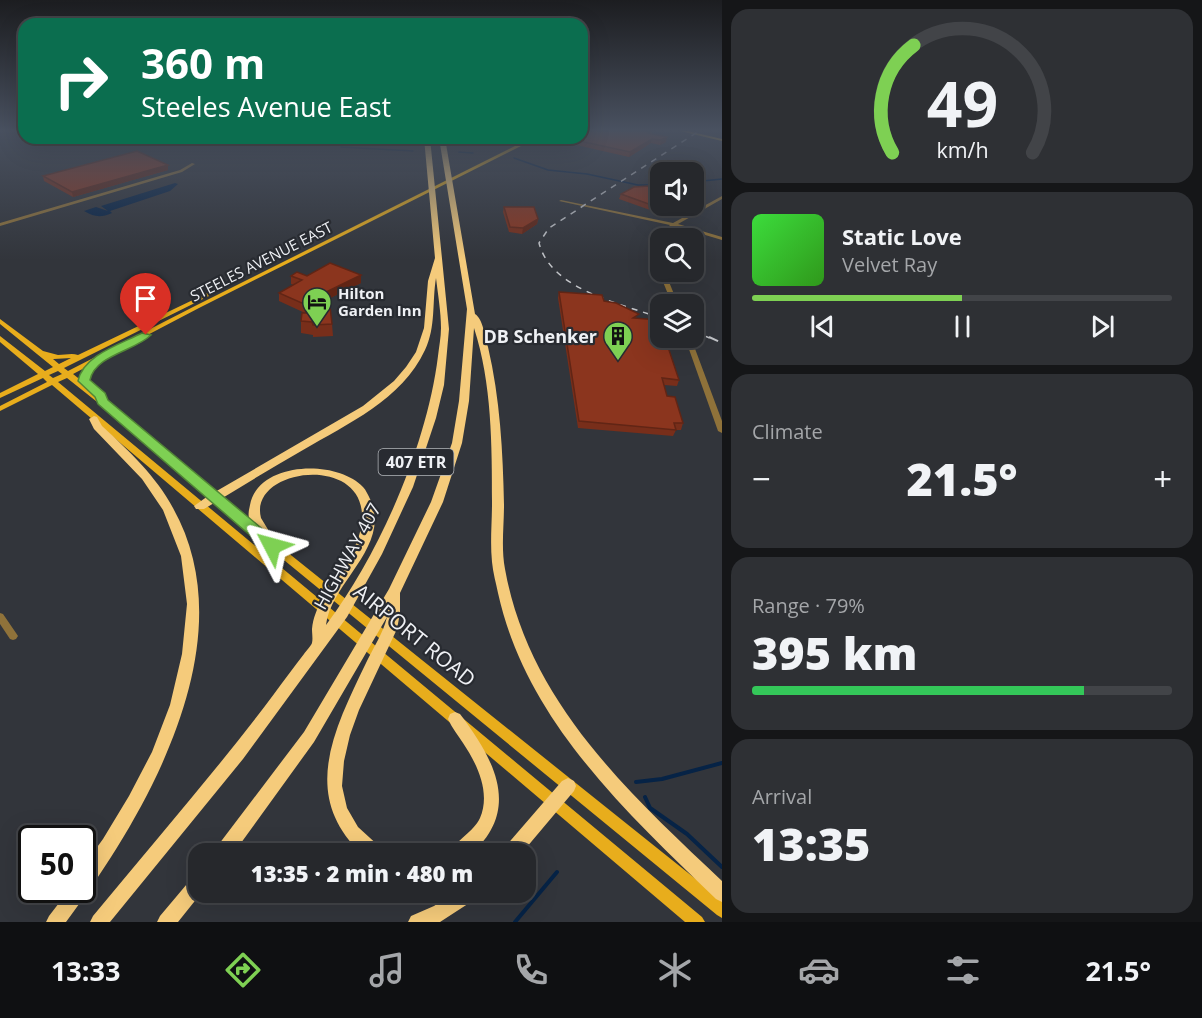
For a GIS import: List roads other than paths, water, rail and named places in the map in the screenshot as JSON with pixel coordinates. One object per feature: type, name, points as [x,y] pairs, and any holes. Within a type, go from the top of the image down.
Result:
[{"type":"highway","name":"HIGHWAY 407","points":[[99,922],[238,754],[342,613],[376,554],[408,487],[431,418],[439,385],[445,329],[430,174]]},
{"type":"highway","name":"407 ETR","points":[[230,843],[309,737],[395,591],[437,502],[457,443],[464,401],[471,309],[448,174]]},
{"type":"highway","points":[[200,506],[360,412],[407,373],[419,354],[429,329],[433,272],[438,259]]},
{"type":"highway","points":[[471,309],[482,346],[492,403],[499,568],[509,615],[534,675],[575,739],[619,792],[722,894]]},
{"type":"highway","points":[[93,418],[98,427],[153,485],[169,511],[187,556],[193,611],[186,669],[159,753],[122,825],[96,863]]},
{"type":"highway","points":[[272,546],[258,525],[254,510],[259,496],[277,480],[303,471],[327,472],[347,479],[366,499],[369,514],[366,531],[360,547],[320,617],[319,643]]},
{"type":"highway","points":[[362,843],[354,836],[343,818],[336,794],[334,765],[345,722],[393,620],[395,591]]},
{"type":"highway","points":[[454,719],[480,753],[492,788],[490,806],[483,825],[470,843]]},
{"type":"highway","points":[[520,843],[568,786]]},
{"type":"highway","points":[[166,922],[188,896]]},
{"type":"highway","points":[[55,922],[69,903]]},
{"type":"highway","points":[[417,922],[440,913],[455,903]]},
{"type":"main road","name":"STEELES AVENUE EAST","points":[[0,396],[459,174]]},
{"type":"main road","name":"STEELES AVENUE EAST","points":[[0,409],[99,360],[409,198]]},
{"type":"main road","name":"AIRPORT ROAD","points":[[0,321],[102,401],[213,498],[398,649],[722,910]]},
{"type":"main road","name":"AIRPORT ROAD","points":[[0,338],[70,399],[697,922]]},
{"type":"main road","points":[[39,350],[51,356],[63,357],[92,351]]},
{"type":"main road","points":[[13,390],[25,380],[29,371],[20,362],[20,356]]},
{"type":"main road","points":[[99,360],[89,367],[84,377],[86,384],[101,396],[102,401]]},
{"type":"main road","points":[[10,404],[46,393],[58,393],[70,399]]},
{"type":"street","points":[[0,224],[171,174]]},
{"type":"street","points":[[670,228],[722,196]]},
{"type":"street","points":[[561,201],[674,224],[722,239]]},
{"type":"street","points":[[692,348],[722,431]]},
{"type":"street","points":[[0,617],[13,636]]},
{"type":"water","points":[[178,184],[170,191],[110,211],[112,213],[108,215],[91,215],[84,211],[96,207],[108,211],[101,206]]},
{"type":"waterway","points":[[587,174],[638,185],[650,185]]},
{"type":"waterway","points":[[704,181],[722,179]]},
{"type":"waterway","points":[[636,782],[662,779],[722,763]]},
{"type":"waterway","points":[[645,797],[650,808],[687,834],[722,867]]},
{"type":"waterway","points":[[515,922],[557,872]]},
{"type":"railway","points":[[632,174],[549,228],[539,243],[546,259],[557,272],[572,283],[607,300],[650,315]]},
{"type":"railway","points":[[704,336],[712,339]]},
{"type":"railway","points":[[709,337],[722,343]]},
{"type":"place","name":"Hilton Garden Inn","points":[[317,328]]},
{"type":"place","name":"DB Schenker","points":[[618,362]]}]
